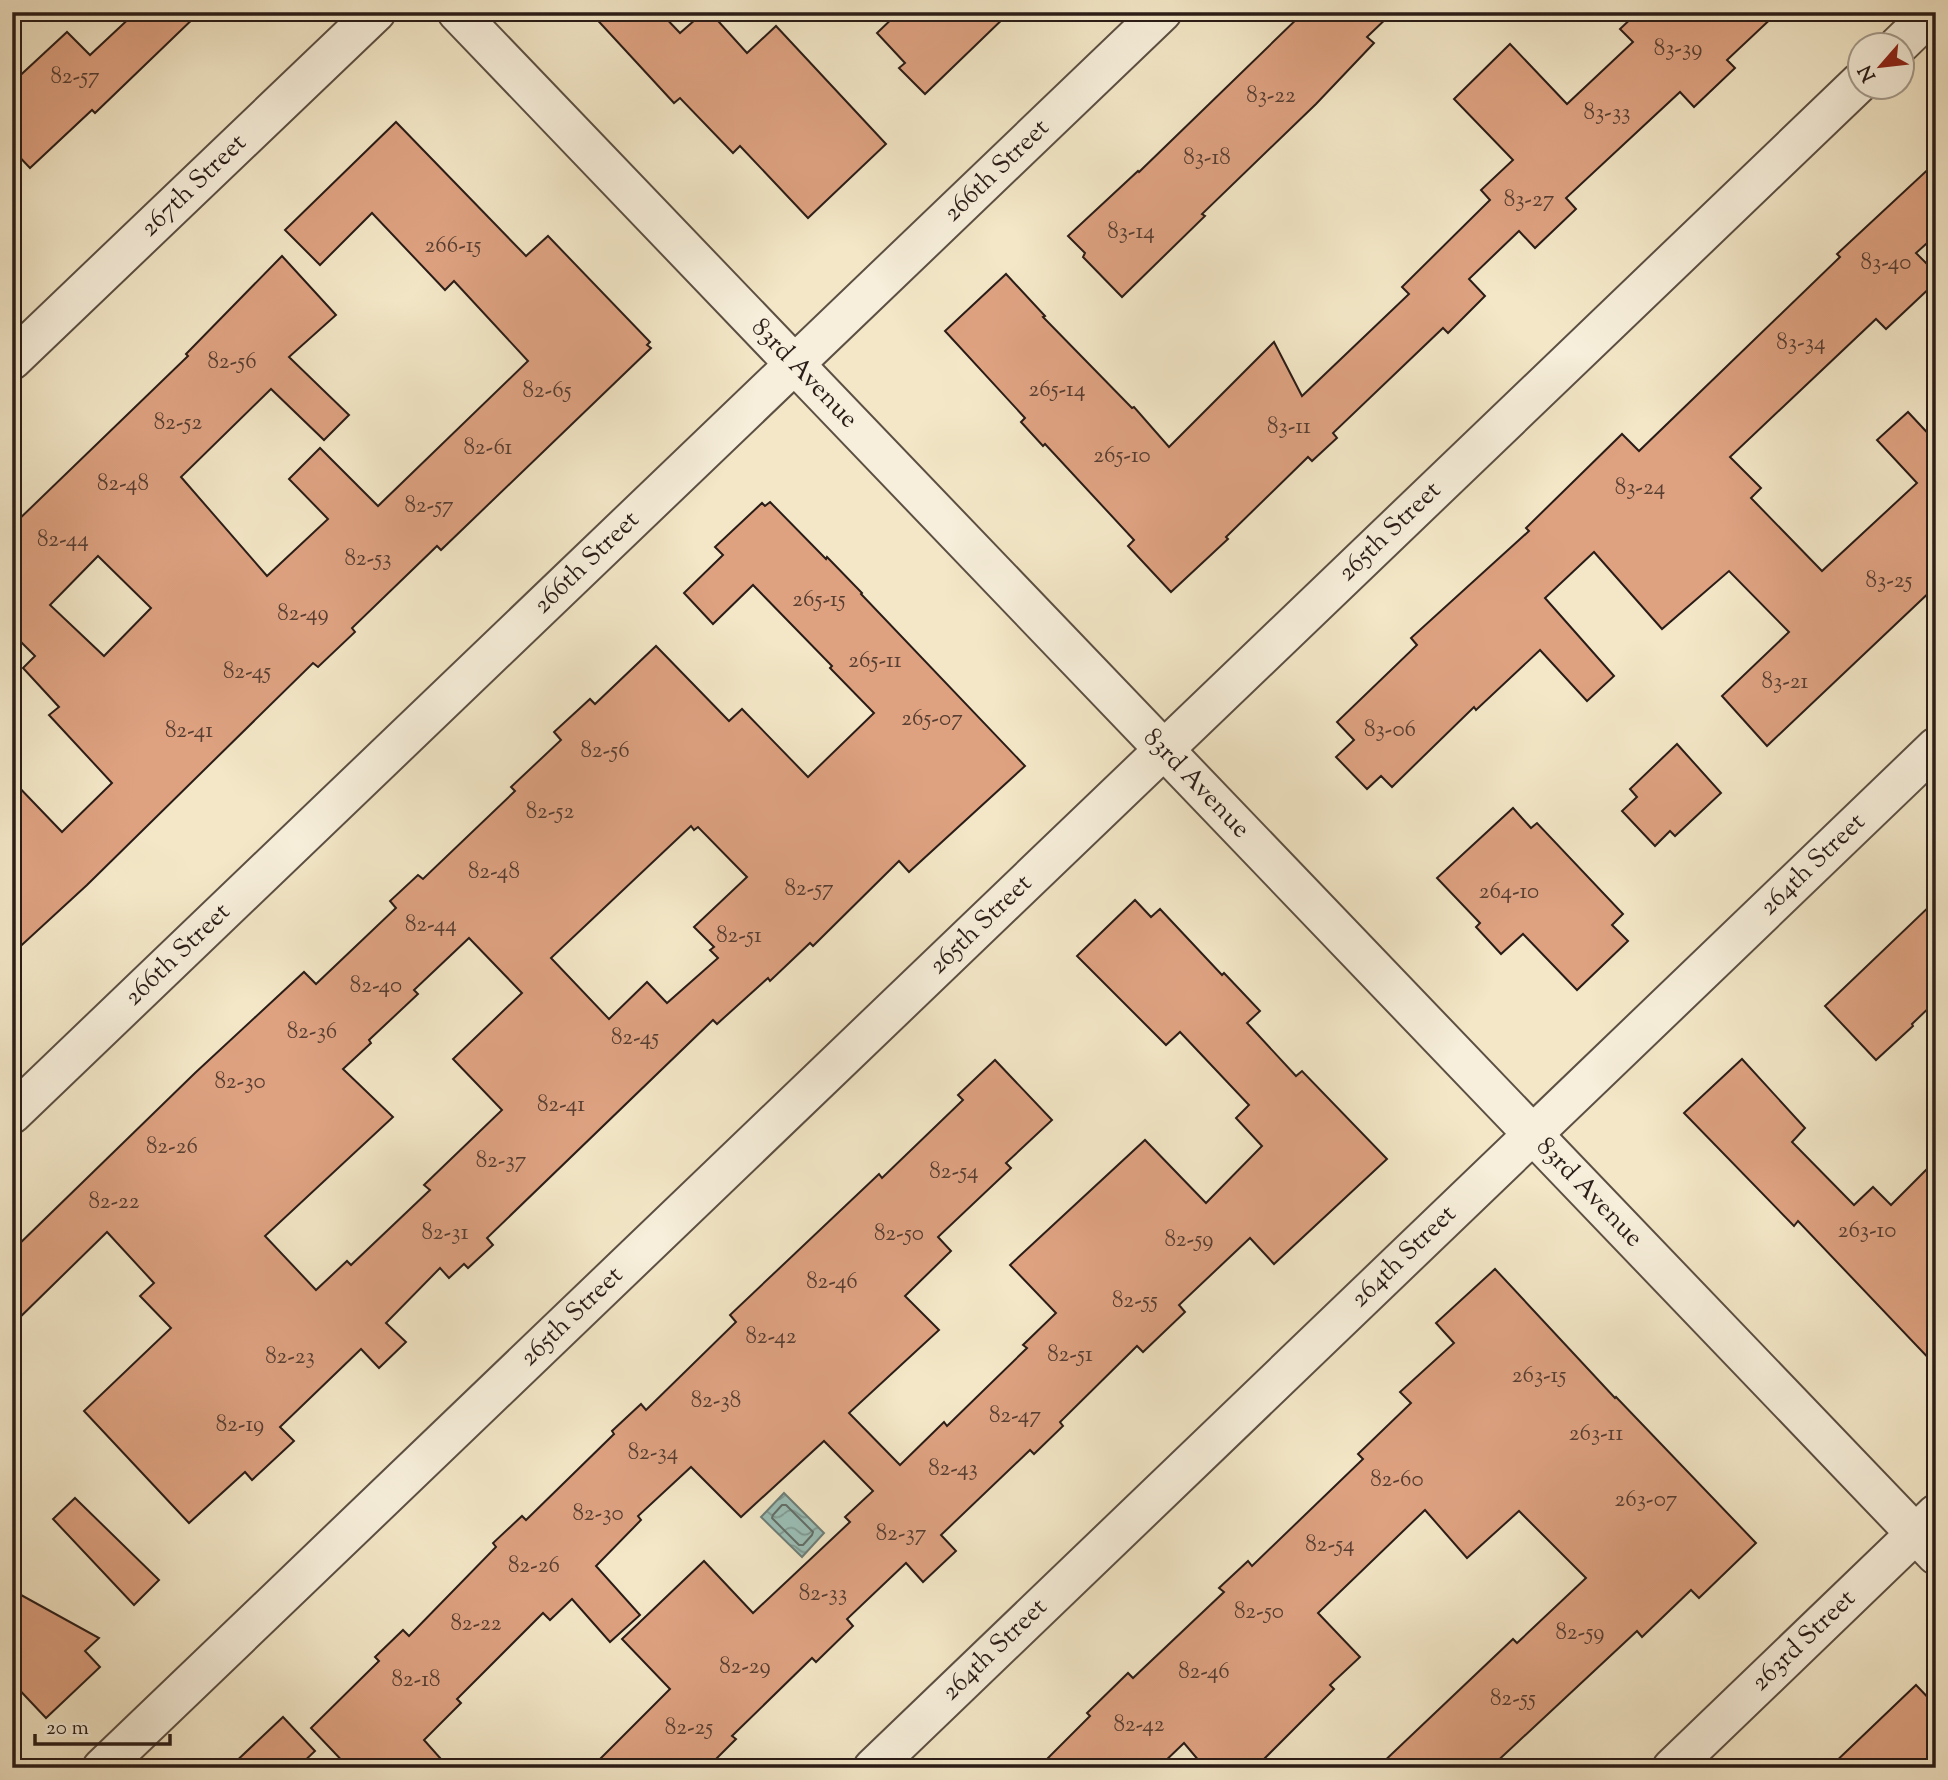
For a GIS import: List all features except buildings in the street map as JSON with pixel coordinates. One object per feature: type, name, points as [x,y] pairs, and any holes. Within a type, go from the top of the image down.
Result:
[{"type":"street","name":"267th Street","points":[[12,360],[376,12]]},
{"type":"street","name":"83rd Avenue","points":[[457,12],[1532,1134],[1929,1534]]},
{"type":"street","name":"266th Street","points":[[12,1114],[1162,12]]},
{"type":"street","points":[[1912,32],[1933,12]]},
{"type":"street","name":"265th Street","points":[[102,1768],[1846,95]]},
{"type":"street","name":"264th Street","points":[[873,1768],[1936,747]]},
{"type":"street","name":"263rd Street","points":[[1672,1768],[1929,1534]]},
{"type":"water","points":[[784,1493],[824,1533],[802,1557],[761,1517]]}]
